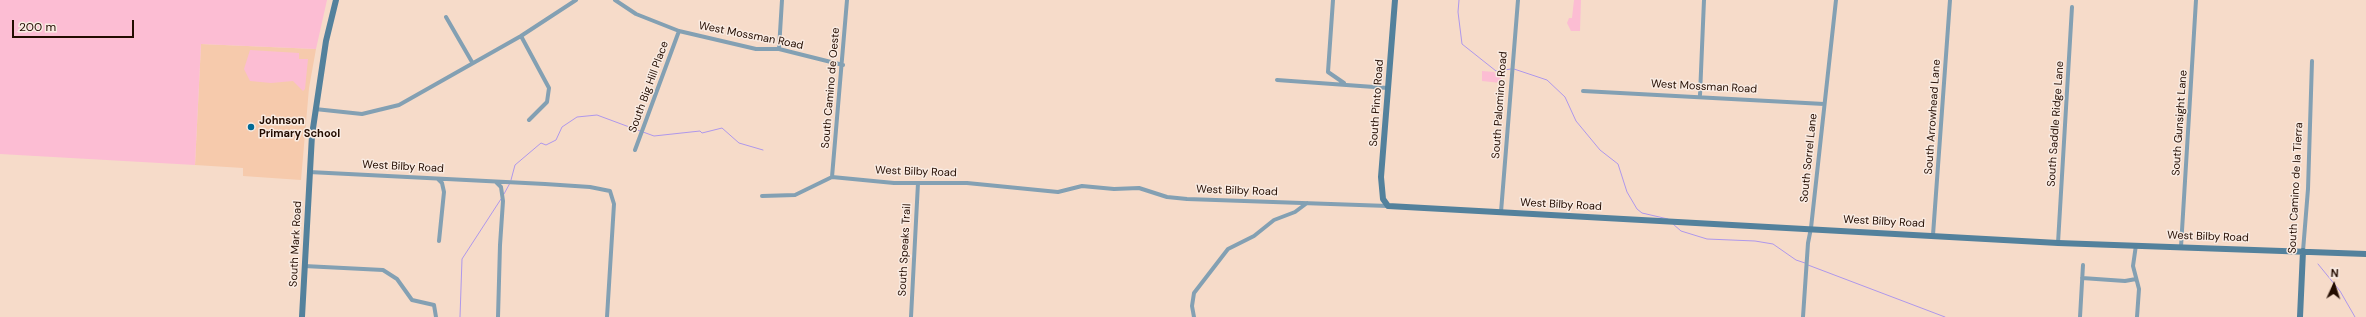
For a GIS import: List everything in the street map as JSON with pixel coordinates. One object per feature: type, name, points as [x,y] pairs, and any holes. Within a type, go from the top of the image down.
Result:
[{"type":"street","name":"South Mark Road","points":[[302,317],[315,109],[326,41],[336,0]]},
{"type":"street","points":[[315,109],[362,114],[399,105],[472,62],[521,36],[576,0]]},
{"type":"street","name":"West Mossman Road","points":[[615,0],[636,14],[679,31],[756,49],[779,50],[843,64]]},
{"type":"street","points":[[779,50],[782,0]]},
{"type":"street","name":"South Camino de Oeste","points":[[832,177],[843,64],[847,0]]},
{"type":"street","points":[[1333,0],[1328,72],[1347,85]]},
{"type":"street","name":"South Pinto Road","points":[[1388,206],[1383,199],[1381,188],[1395,0]]},
{"type":"street","name":"South Palomino Road","points":[[1501,212],[1518,0]]},
{"type":"street","points":[[1700,95],[1704,0]]},
{"type":"street","name":"South Sorrel Lane","points":[[1803,317],[1808,243],[1811,228],[1836,0]]},
{"type":"street","name":"South Arrowhead Lane","points":[[1933,235],[1950,0]]},
{"type":"street","name":"South Gunsight Lane","points":[[2181,247],[2196,0]]},
{"type":"street","name":"South Saddle Ridge Lane","points":[[2058,242],[2072,7]]},
{"type":"street","points":[[446,17],[472,62]]},
{"type":"street","name":"South Big Hill Place","points":[[635,150],[679,31]]},
{"type":"street","points":[[521,36],[549,88],[547,102],[529,120]]},
{"type":"street","name":"South Camino de la Tierra","points":[[2300,317],[2312,61]]},
{"type":"street","points":[[1277,80],[1388,88]]},
{"type":"street","name":"West Mossman Road","points":[[1583,90],[1700,95],[1824,104]]},
{"type":"street","name":"West Bilby Road","points":[[310,172],[590,188],[610,192],[614,204],[607,317]]},
{"type":"street","name":"West Bilby Road","points":[[762,196],[795,195],[832,177],[918,183],[967,184],[1058,192],[1082,186],[1114,190],[1139,188],[1167,198],[1187,200],[1388,206],[2058,242],[2366,254]]},
{"type":"street","points":[[438,179],[442,183],[444,192],[439,241]]},
{"type":"street","points":[[496,182],[501,187],[503,201],[499,258],[498,317]]},
{"type":"street","name":"South Speaks Trail","points":[[911,317],[918,183]]},
{"type":"street","points":[[1194,317],[1192,306],[1194,293],[1228,249],[1254,236],[1274,220],[1295,212],[1307,203]]},
{"type":"street","points":[[2136,245],[2133,266],[2139,289],[2137,317]]},
{"type":"street","points":[[2080,317],[2083,265]]},
{"type":"street","points":[[304,266],[383,270],[397,279],[412,300],[434,304],[436,317]]},
{"type":"street","points":[[2082,278],[2125,281],[2136,279]]},
{"type":"shaded area","points":[[0,0],[327,0],[316,49],[201,44],[195,165],[0,154]]},
{"type":"shaded area","points":[[1574,0],[1581,0],[1580,31],[1571,31],[1567,23],[1569,18],[1572,18]]},
{"type":"shaded area","name":"Johnson Primary School","points":[[201,44],[316,49],[309,88],[301,180],[243,176],[243,168],[195,165]]},
{"type":"shaded area","points":[[250,50],[299,53],[299,59],[308,59],[305,89],[303,91],[293,81],[271,83],[250,81],[244,69]]},
{"type":"shaded area","points":[[1482,71],[1494,72],[1496,75],[1501,75],[1501,83],[1482,81]]},
{"type":"waterway","points":[[1459,0],[1458,12],[1462,44],[1496,71],[1511,69]]},
{"type":"waterway","points":[[1514,69],[1547,80],[1565,97],[1576,121],[1600,150],[1618,164],[1627,192],[1637,209],[1642,213],[1668,219]]},
{"type":"waterway","points":[[511,180],[515,165],[541,143],[546,145],[556,140],[562,127],[577,117],[597,115],[640,131]]},
{"type":"waterway","points":[[643,132],[654,136],[700,131],[702,133],[722,128],[739,143],[763,150]]},
{"type":"waterway","points":[[504,194],[510,183]]},
{"type":"waterway","points":[[460,317],[462,259],[501,199]]},
{"type":"waterway","points":[[1673,224],[1681,231],[1707,239],[1755,241],[1773,244],[1796,260],[1805,263]]},
{"type":"waterway","points":[[2318,264],[2340,291],[2355,317]]},
{"type":"waterway","points":[[1808,265],[1945,317]]},
{"type":"place","name":"Johnson Primary School","points":[[251,127]]}]
